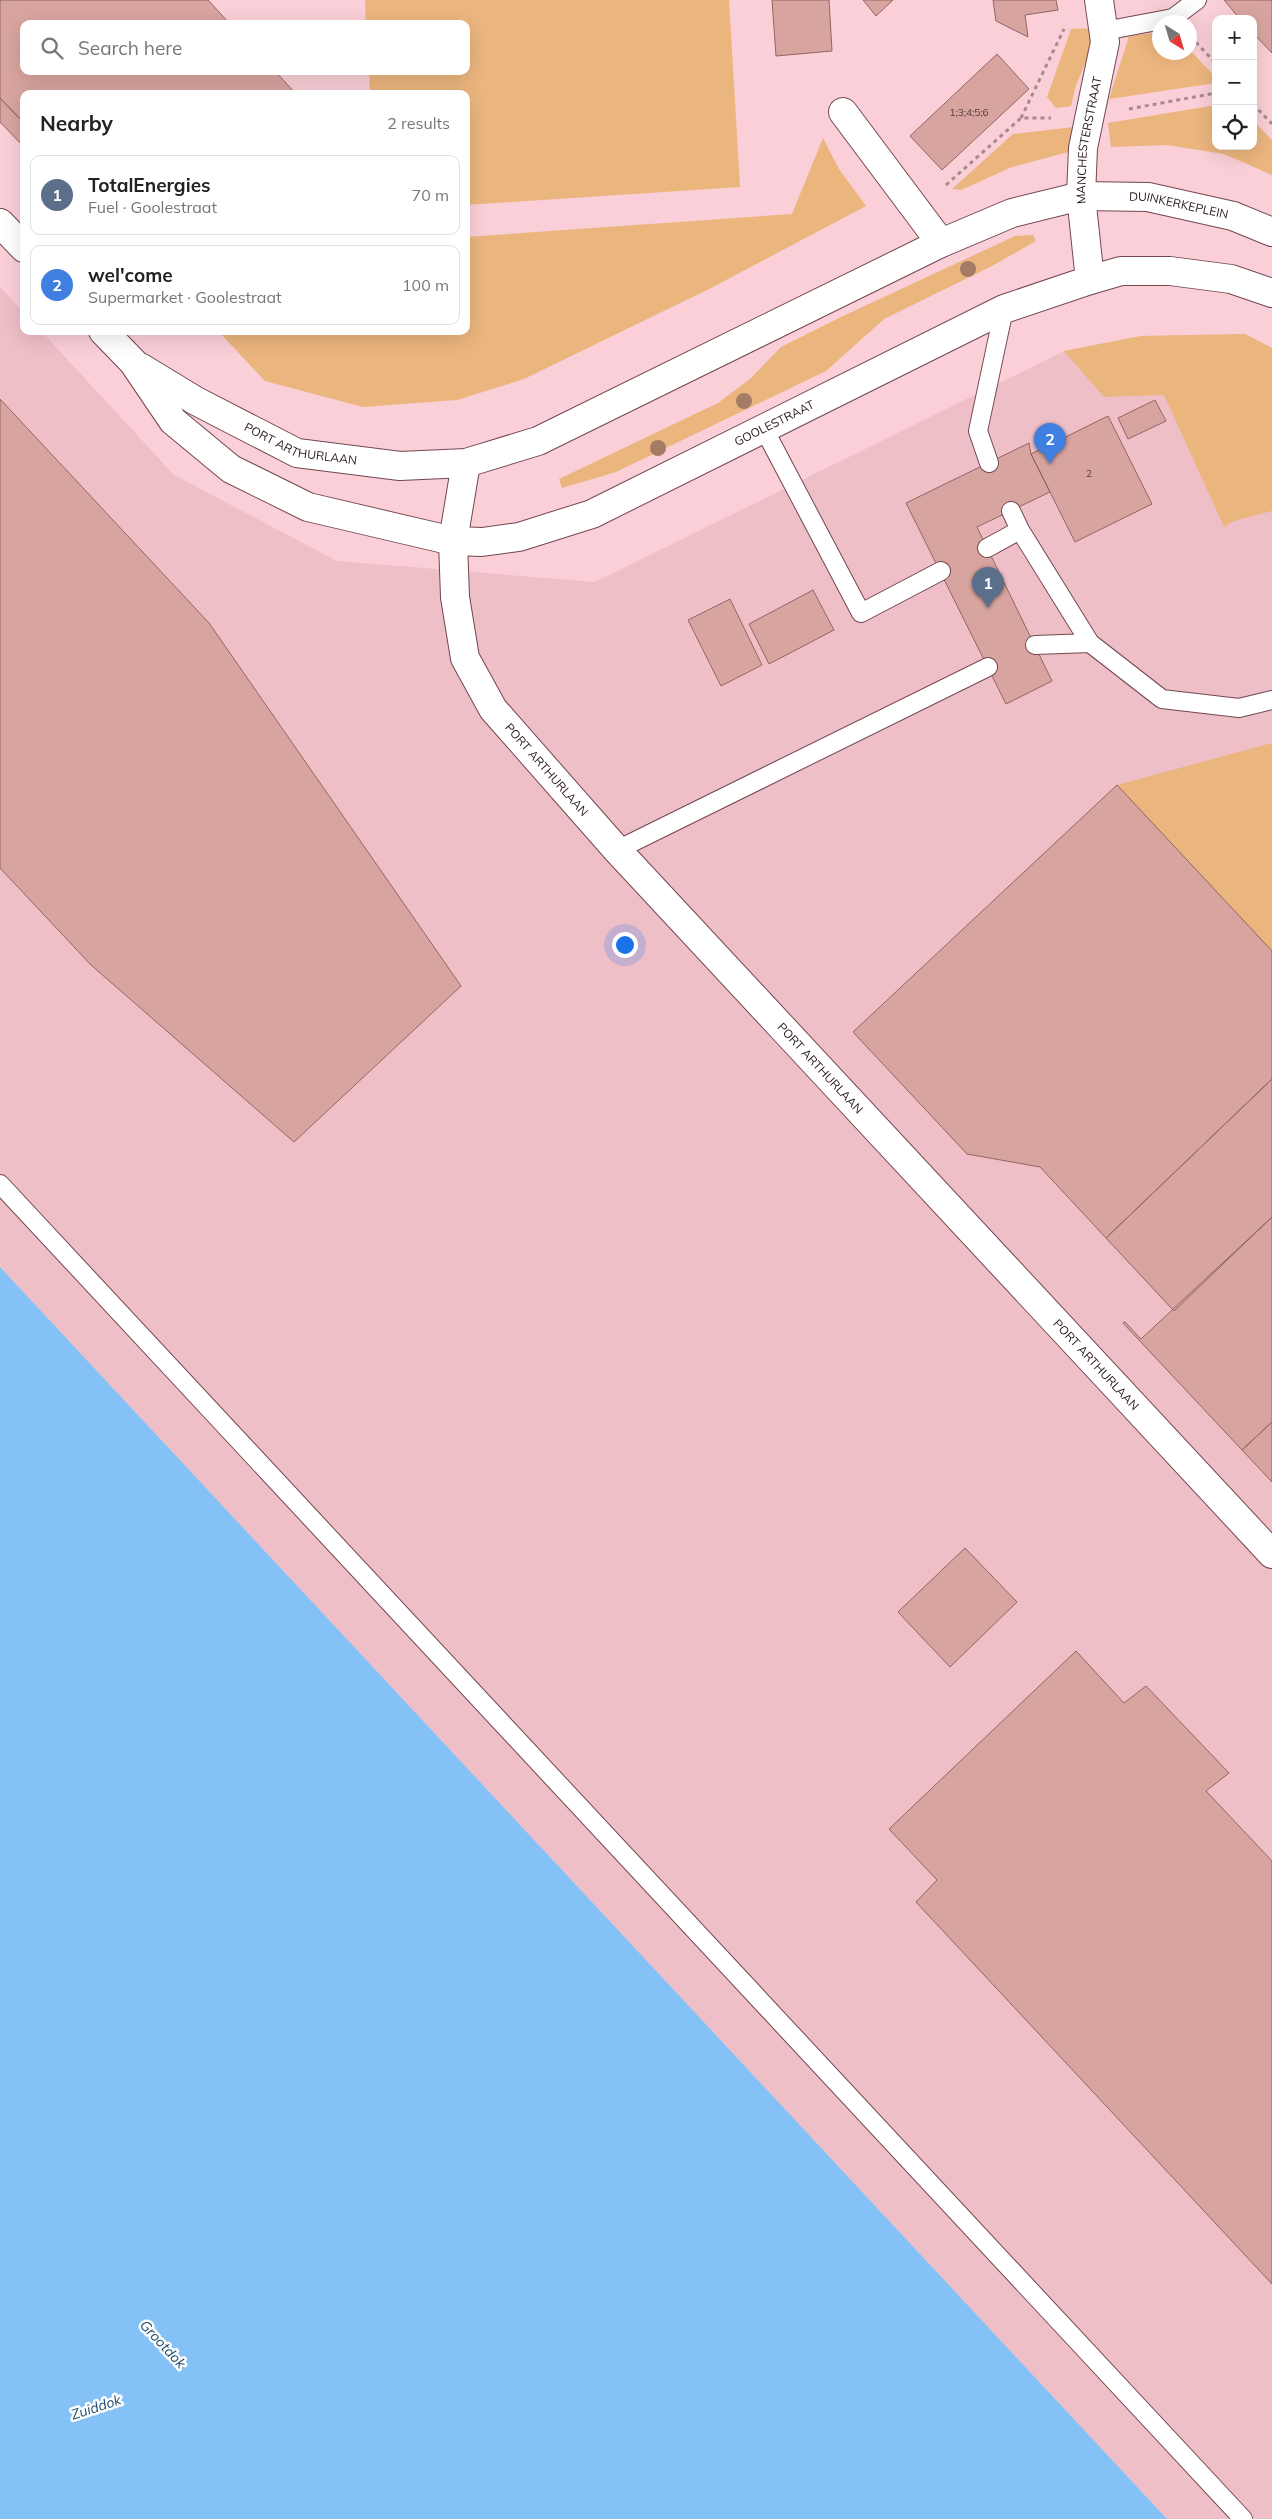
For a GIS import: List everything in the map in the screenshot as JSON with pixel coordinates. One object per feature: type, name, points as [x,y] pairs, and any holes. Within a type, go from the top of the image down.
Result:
[{"type":"main road","name":"MANCHESTERSTRAAT","points":[[1090,280],[1081,196],[1083,148],[1105,42],[1099,0]]},
{"type":"main road","points":[[843,112],[941,243]]},
{"type":"main road","name":"DUINKERKEPLEIN","points":[[1081,196],[1148,197],[1232,216],[1272,232]]},
{"type":"main road","points":[[466,463],[538,441],[941,243],[1012,213],[1081,196]]},
{"type":"main road","points":[[0,222],[20,244]]},
{"type":"main road","points":[[1090,280],[1121,271],[1170,272],[1231,279],[1272,293]]},
{"type":"main road","name":"GOOLESTRAAT","points":[[453,541],[482,542],[519,537],[592,514],[1004,309],[1090,280]]},
{"type":"main road","name":"PORT ARTHURLAAN","points":[[107,335],[133,362],[173,421],[231,469],[308,507],[453,541]]},
{"type":"main road","name":"PORT ARTHURLAAN","points":[[133,362],[196,401],[297,453],[400,466],[466,463],[453,541],[455,597],[465,658],[493,709],[617,850],[1272,1554]]},
{"type":"lane","points":[[1104,31],[1174,18],[1197,0]]},
{"type":"lane","points":[[988,463],[978,431],[1004,309]]},
{"type":"lane","points":[[764,429],[861,613],[940,571]]},
{"type":"lane","points":[[1011,511],[1020,530],[1090,643],[1162,698],[1239,708],[1272,700]]},
{"type":"lane","points":[[987,548],[1020,530]]},
{"type":"lane","points":[[1035,645],[1090,643]]},
{"type":"lane","points":[[617,850],[988,666]]},
{"type":"lane","points":[[0,1184],[1244,2519]]},
{"type":"path","points":[[1021,118],[1066,25]]},
{"type":"path","points":[[1197,44],[1212,60]]},
{"type":"path","points":[[1254,105],[1272,124]]},
{"type":"shaded area","points":[[365,0],[729,0],[740,187],[470,205],[470,90],[370,90],[369,75],[470,75],[470,20],[366,20]]},
{"type":"shaded area","points":[[1092,28],[1089,55],[1076,85],[1071,106],[1056,108],[1047,97],[1071,29]]},
{"type":"shaded area","points":[[1152,33],[1152,60],[1197,60],[1197,58],[1212,74],[1212,84],[1109,99],[1129,36]]},
{"type":"shaded area","points":[[1212,106],[1212,150],[1257,150],[1257,124],[1272,140],[1272,175],[1224,154],[1167,145],[1111,147],[1108,123]]},
{"type":"shaded area","points":[[1074,127],[1076,150],[1012,167],[961,190],[952,189],[1013,134]]},
{"type":"shaded area","points":[[823,138],[839,169],[866,206],[711,288],[524,379],[457,400],[363,407],[265,381],[222,335],[470,335],[470,237],[792,214]]},
{"type":"shaded area","points":[[1033,235],[1036,241],[990,267],[884,319],[826,371],[616,472],[562,488],[559,479],[718,403],[750,379],[781,347],[1015,236]]},
{"type":"shaded area","points":[[0,287],[20,309],[20,335],[45,335],[174,475],[337,561],[595,582],[1064,351],[1141,336],[1245,334],[1272,348],[1272,2519],[1167,2519],[0,1267]]},
{"type":"shaded area","points":[[1245,334],[1272,348],[1272,511],[1234,521],[1224,527],[1164,395],[1104,397],[1064,351],[1141,336]]},
{"type":"shaded area","points":[[1272,743],[1272,951],[1117,785]]},
{"type":"water","points":[[0,1267],[1167,2519],[0,2519]]},
{"type":"building","points":[[0,0],[208,0],[226,20],[20,20],[20,75],[279,75],[292,90],[20,90],[20,119],[0,98]]},
{"type":"building","points":[[772,0],[829,0],[832,51],[776,56]]},
{"type":"building","points":[[863,0],[893,0],[876,16]]},
{"type":"building","points":[[993,0],[1056,0],[1058,10],[1025,15],[1028,37],[996,21]]},
{"type":"building","points":[[1224,0],[1272,0],[1272,53],[1257,37],[1257,15],[1237,15]]},
{"type":"building","points":[[997,54],[1029,89],[942,170],[910,136]]},
{"type":"building","points":[[0,98],[20,119],[20,143],[0,122]]},
{"type":"building","points":[[0,399],[209,623],[461,986],[294,1142],[91,965],[0,868]]},
{"type":"building","points":[[1155,400],[1166,421],[1128,439],[1118,418]]},
{"type":"building","points":[[1108,416],[1152,504],[1075,542],[1031,454]]},
{"type":"building","points":[[1029,443],[1031,454],[1050,492],[977,527],[1052,681],[1006,704],[906,503]]},
{"type":"building","points":[[813,590],[834,630],[769,664],[749,624]]},
{"type":"building","points":[[730,599],[762,665],[721,686],[688,620]]},
{"type":"building","points":[[1117,785],[1272,951],[1272,1079],[1106,1238],[1040,1167],[967,1154],[853,1032]]},
{"type":"building","points":[[1272,1079],[1272,1217],[1174,1311],[1106,1238]]},
{"type":"building","points":[[1272,1217],[1272,1422],[1242,1450],[1123,1323],[1125,1322],[1141,1339]]},
{"type":"building","points":[[1272,1422],[1272,1482],[1242,1450]]},
{"type":"building","points":[[965,1548],[1017,1602],[950,1667],[898,1612]]},
{"type":"building","points":[[1076,1651],[1124,1703],[1146,1686],[1229,1773],[1206,1791],[1272,1861],[1272,2284],[916,1902],[937,1880],[889,1829]]},
{"type":"place","name":"wel'come","points":[[1050,464]]},
{"type":"place","name":"TotalEnergies","points":[[988,608]]},
{"type":"water label","name":"Grootdok","points":[[163,2344]]},
{"type":"water label","name":"Zuiddok","points":[[96,2407]]}]
